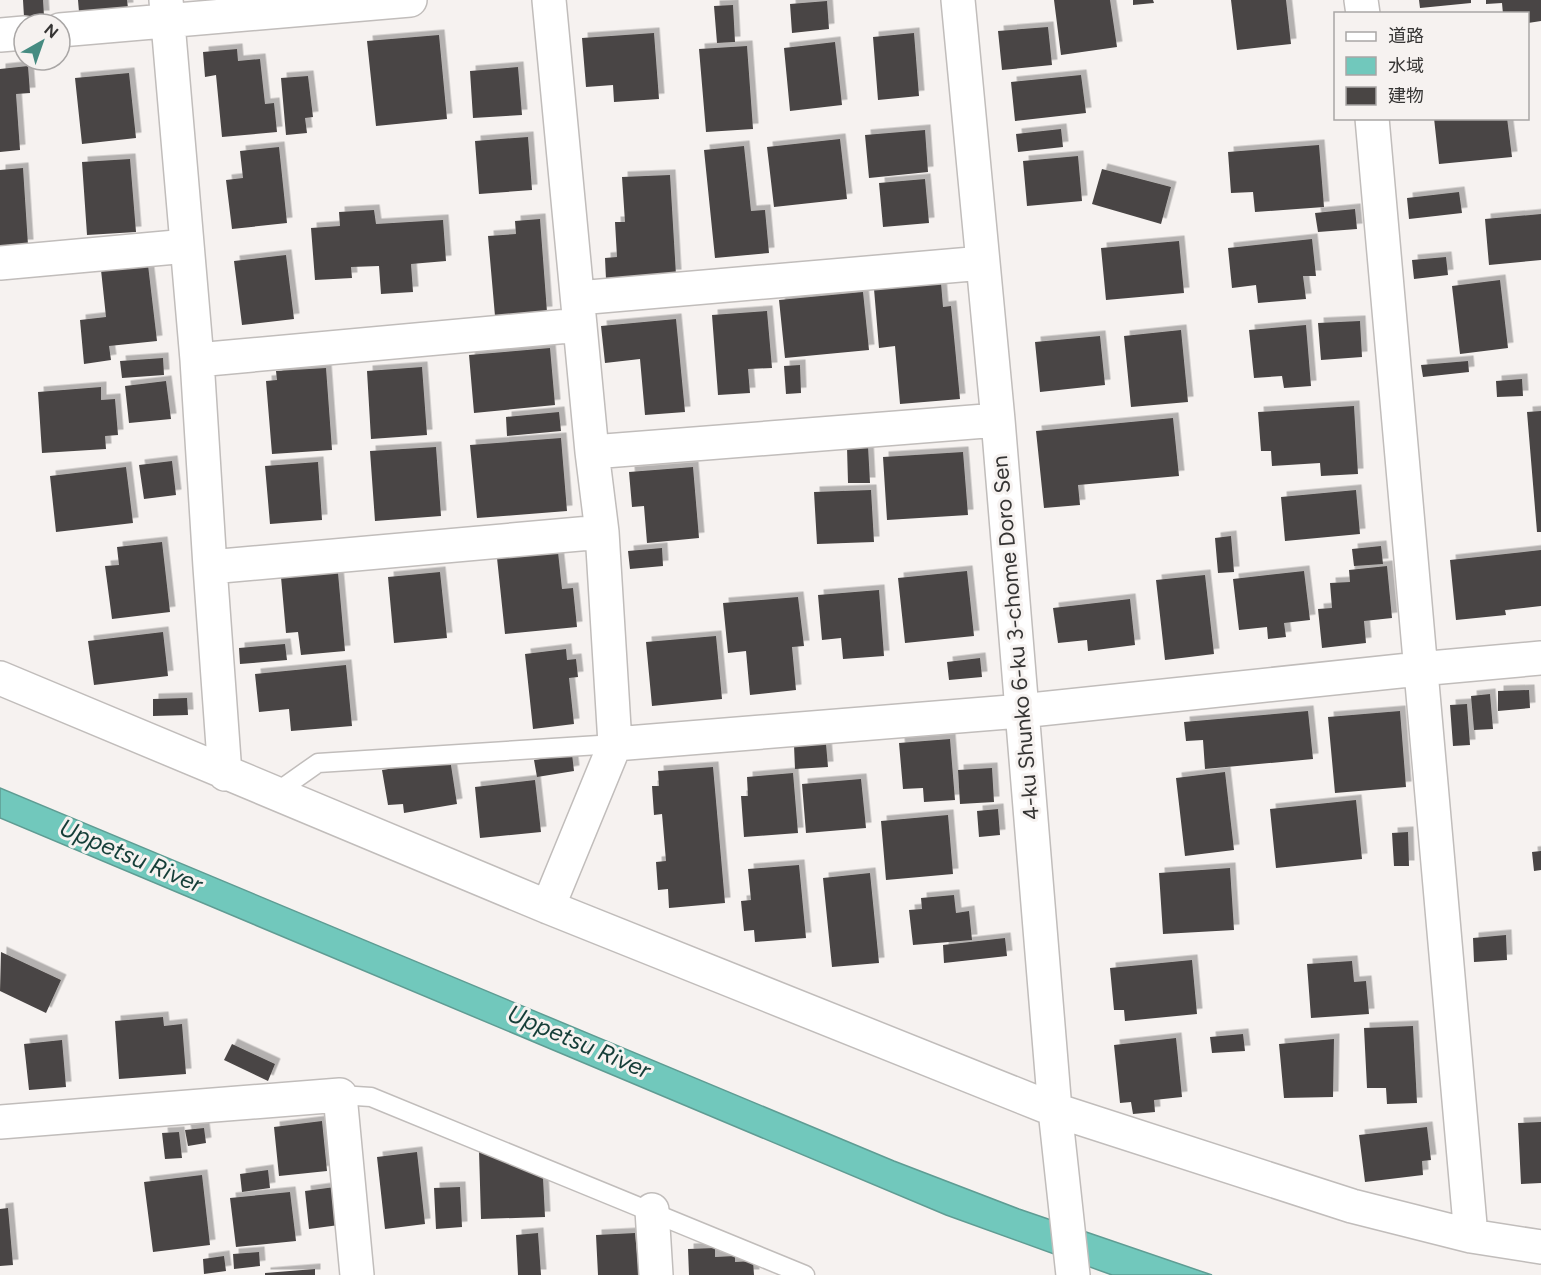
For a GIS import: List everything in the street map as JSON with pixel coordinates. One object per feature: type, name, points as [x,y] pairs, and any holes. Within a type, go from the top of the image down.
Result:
[{"type":"street","points":[[72,28],[167,10],[410,0]]},
{"type":"street","points":[[548,907],[615,744],[602,532],[592,452],[549,0]]},
{"type":"street","name":"4-ku Shunko 6-ku 3-chome Doro Sen","points":[[958,0],[998,420],[1055,1110],[1073,1275]]},
{"type":"street","points":[[167,10],[197,360],[225,774]]},
{"type":"street","points":[[1372,120],[1471,1236]]},
{"type":"street","points":[[0,263],[187,246]]},
{"type":"street","points":[[197,360],[983,262]]},
{"type":"street","points":[[592,452],[998,420]]},
{"type":"street","points":[[210,567],[602,532]]},
{"type":"street","points":[[615,744],[1021,711],[1541,658]]},
{"type":"street","points":[[0,678],[225,774],[548,907],[1055,1110],[1352,1206],[1471,1236],[1541,1247]]},
{"type":"street","points":[[0,1122],[340,1095],[357,1275]]},
{"type":"street","points":[[652,1210],[656,1275]]},
{"type":"lane","points":[[274,794],[318,763],[615,744]]},
{"type":"lane","points":[[340,1095],[371,1097],[652,1210],[806,1275]]},
{"type":"water","name":"Uppetsu River","points":[[0,788],[894,1161],[1019,1209],[1212,1275],[1112,1275],[946,1215],[0,818]]},
{"type":"building","points":[[23,0],[43,0],[44,12],[24,12]]},
{"type":"building","points":[[78,0],[127,0],[128,8],[79,12]]},
{"type":"building","points":[[1054,0],[1110,0],[1117,47],[1061,55]]},
{"type":"building","points":[[1133,0],[1153,0],[1154,3],[1133,5]]},
{"type":"building","points":[[1231,0],[1286,0],[1291,44],[1237,50]]},
{"type":"building","points":[[1419,0],[1471,0],[1471,3],[1420,8]]},
{"type":"building","points":[[1486,0],[1541,0],[1541,21],[1529,23],[1529,12],[1503,12],[1502,3],[1486,4]]},
{"type":"building","points":[[827,1],[829,29],[792,33],[790,4]]},
{"type":"building","points":[[733,5],[735,42],[717,43],[714,6]]},
{"type":"building","points":[[1048,27],[1052,65],[1002,70],[998,31]]},
{"type":"building","points":[[654,33],[659,99],[614,102],[613,85],[586,87],[582,38]]},
{"type":"building","points":[[914,33],[919,96],[878,100],[873,37]]},
{"type":"building","points":[[439,35],[447,119],[376,126],[367,41]]},
{"type":"building","points":[[835,42],[842,105],[790,111],[784,48]]},
{"type":"building","points":[[747,46],[753,129],[706,132],[699,49]]},
{"type":"building","points":[[237,49],[238,61],[260,59],[265,104],[274,103],[277,132],[222,137],[216,75],[205,77],[203,52]]},
{"type":"building","points":[[518,67],[522,115],[473,118],[470,71]]},
{"type":"building","points":[[12,68],[12,72],[28,72],[30,93],[16,94],[20,150],[0,152],[0,69]]},
{"type":"building","points":[[129,73],[136,138],[82,144],[75,78]]},
{"type":"building","points":[[1081,75],[1086,113],[1015,121],[1011,82]]},
{"type":"building","points":[[308,76],[313,117],[305,118],[307,133],[286,135],[281,78]]},
{"type":"building","points":[[1434,120],[1507,120],[1512,157],[1439,164]]},
{"type":"building","points":[[1061,129],[1063,147],[1018,152],[1016,134]]},
{"type":"building","points":[[925,130],[928,172],[869,178],[865,135]]},
{"type":"building","points":[[528,137],[532,190],[479,194],[475,141]]},
{"type":"building","points":[[840,139],[847,199],[774,207],[767,147]]},
{"type":"building","points":[[1319,145],[1324,207],[1255,212],[1253,192],[1231,193],[1228,152]]},
{"type":"building","points":[[744,146],[751,211],[765,210],[769,253],[715,258],[704,150]]},
{"type":"building","points":[[279,147],[287,223],[232,229],[226,180],[243,178],[240,151]]},
{"type":"building","points":[[1078,156],[1082,201],[1027,206],[1023,161]]},
{"type":"building","points":[[130,159],[136,232],[87,235],[82,162]]},
{"type":"building","points":[[23,168],[28,245],[0,246],[0,170]]},
{"type":"building","points":[[1102,169],[1171,187],[1161,224],[1092,204]]},
{"type":"building","points":[[670,175],[676,275],[606,279],[605,258],[617,257],[615,222],[625,222],[622,177]]},
{"type":"building","points":[[925,179],[929,223],[883,227],[879,183]]},
{"type":"building","points":[[1459,192],[1462,213],[1409,219],[1407,198]]},
{"type":"building","points":[[1355,209],[1357,229],[1318,232],[1315,213]]},
{"type":"building","points":[[374,210],[376,224],[443,220],[446,261],[411,264],[413,292],[381,294],[379,266],[351,267],[352,278],[315,280],[311,228],[340,226],[339,212]]},
{"type":"building","points":[[1541,214],[1541,260],[1489,265],[1485,219]]},
{"type":"building","points":[[540,219],[547,312],[495,316],[488,236],[516,234],[515,221]]},
{"type":"building","points":[[1312,239],[1316,276],[1303,276],[1306,299],[1258,303],[1256,285],[1232,288],[1228,248]]},
{"type":"building","points":[[1179,241],[1184,293],[1106,300],[1101,248]]},
{"type":"building","points":[[286,255],[294,319],[242,325],[234,261]]},
{"type":"building","points":[[1446,257],[1448,275],[1414,279],[1412,260]]},
{"type":"building","points":[[148,265],[157,341],[109,346],[111,360],[84,364],[80,320],[106,317],[101,270]]},
{"type":"building","points":[[1500,280],[1508,348],[1460,354],[1452,286]]},
{"type":"building","points":[[941,283],[943,307],[951,306],[960,399],[900,404],[895,346],[879,348],[874,289]]},
{"type":"building","points":[[863,292],[869,350],[785,358],[779,300]]},
{"type":"building","points":[[767,311],[772,368],[748,369],[750,393],[718,395],[712,315]]},
{"type":"building","points":[[676,319],[685,412],[645,415],[640,359],[605,363],[601,326]]},
{"type":"building","points":[[1360,321],[1362,357],[1321,360],[1318,323]]},
{"type":"building","points":[[1306,325],[1311,386],[1284,388],[1282,376],[1254,378],[1249,330]]},
{"type":"building","points":[[1181,330],[1188,402],[1131,407],[1124,336]]},
{"type":"building","points":[[1100,336],[1105,385],[1040,392],[1035,342]]},
{"type":"building","points":[[550,348],[555,405],[474,413],[469,355]]},
{"type":"building","points":[[163,358],[164,375],[122,378],[120,361]]},
{"type":"building","points":[[1468,361],[1469,372],[1423,377],[1421,365]]},
{"type":"building","points":[[800,365],[801,393],[786,394],[784,366]]},
{"type":"building","points":[[422,367],[427,435],[371,439],[367,371]]},
{"type":"building","points":[[326,368],[332,450],[272,454],[266,381],[277,380],[276,371]]},
{"type":"building","points":[[1522,379],[1523,396],[1497,397],[1496,381]]},
{"type":"building","points":[[166,381],[171,419],[129,423],[125,386]]},
{"type":"building","points":[[101,387],[101,400],[115,399],[118,435],[105,436],[106,449],[42,453],[38,392]]},
{"type":"building","points":[[1354,406],[1358,474],[1321,476],[1320,463],[1272,466],[1271,451],[1261,451],[1258,412]]},
{"type":"building","points":[[1541,411],[1541,532],[1537,532],[1527,412]]},
{"type":"building","points":[[559,412],[561,431],[507,436],[506,417]]},
{"type":"building","points":[[1173,418],[1179,476],[1078,485],[1080,505],[1044,508],[1036,431]]},
{"type":"building","points":[[561,438],[567,511],[477,518],[470,445]]},
{"type":"building","points":[[868,446],[870,483],[848,483],[847,447]]},
{"type":"building","points":[[436,447],[441,516],[375,521],[370,451]]},
{"type":"building","points":[[963,452],[968,515],[887,520],[883,457]]},
{"type":"building","points":[[172,461],[176,495],[144,499],[139,465]]},
{"type":"building","points":[[318,462],[322,520],[270,524],[265,466]]},
{"type":"building","points":[[126,467],[133,523],[56,532],[50,476]]},
{"type":"building","points":[[693,467],[699,538],[647,543],[644,506],[632,507],[629,472]]},
{"type":"building","points":[[871,490],[874,542],[817,544],[814,492]]},
{"type":"building","points":[[1356,490],[1360,534],[1285,541],[1281,497]]},
{"type":"building","points":[[1231,536],[1234,572],[1218,573],[1215,538]]},
{"type":"building","points":[[162,542],[170,612],[112,619],[105,566],[119,565],[117,547]]},
{"type":"building","points":[[1381,546],[1383,564],[1354,566],[1352,549]]},
{"type":"building","points":[[662,548],[663,566],[630,569],[628,551]]},
{"type":"building","points":[[1541,550],[1541,606],[1505,610],[1506,615],[1456,620],[1450,560]]},
{"type":"building","points":[[558,552],[562,589],[573,588],[577,627],[505,634],[497,558]]},
{"type":"building","points":[[1387,566],[1392,618],[1364,621],[1366,643],[1322,648],[1318,609],[1332,608],[1330,583],[1350,582],[1349,570]]},
{"type":"building","points":[[967,571],[974,636],[905,643],[898,578]]},
{"type":"building","points":[[1304,571],[1310,620],[1284,623],[1286,637],[1268,639],[1267,627],[1239,630],[1233,579]]},
{"type":"building","points":[[440,572],[447,638],[394,643],[388,577]]},
{"type":"building","points":[[338,573],[345,651],[301,655],[298,632],[286,633],[281,577]]},
{"type":"building","points":[[1205,575],[1214,654],[1165,660],[1156,580]]},
{"type":"building","points":[[879,590],[884,656],[843,659],[841,638],[822,640],[818,595]]},
{"type":"building","points":[[798,597],[804,646],[792,647],[796,690],[750,695],[746,651],[728,653],[723,603]]},
{"type":"building","points":[[1130,599],[1135,645],[1088,651],[1087,640],[1058,643],[1053,608]]},
{"type":"building","points":[[163,632],[168,676],[94,685],[88,641]]},
{"type":"building","points":[[716,636],[722,699],[652,706],[646,642]]},
{"type":"building","points":[[285,644],[287,660],[240,664],[239,648]]},
{"type":"building","points":[[566,649],[567,660],[576,659],[578,677],[569,678],[574,724],[533,729],[525,654]]},
{"type":"building","points":[[980,658],[982,677],[949,680],[947,662]]},
{"type":"building","points":[[346,665],[352,726],[291,731],[289,709],[259,712],[255,674]]},
{"type":"building","points":[[1529,690],[1530,708],[1498,711],[1498,691]]},
{"type":"building","points":[[1490,694],[1493,729],[1474,730],[1471,696]]},
{"type":"building","points":[[187,698],[188,715],[153,716],[153,699]]},
{"type":"building","points":[[1467,704],[1470,745],[1453,746],[1450,705]]},
{"type":"building","points":[[1308,711],[1313,759],[1205,769],[1203,740],[1186,741],[1184,722]]},
{"type":"building","points":[[1400,711],[1406,787],[1335,793],[1328,717]]},
{"type":"building","points":[[950,739],[955,800],[924,802],[923,788],[903,789],[899,743]]},
{"type":"building","points":[[826,744],[828,767],[795,769],[794,745]]},
{"type":"building","points":[[572,754],[574,771],[537,777],[534,760]]},
{"type":"building","points":[[450,759],[457,804],[404,813],[403,804],[388,805],[382,770]]},
{"type":"building","points":[[713,767],[725,903],[669,908],[668,889],[658,890],[656,862],[666,861],[662,814],[654,815],[652,786],[659,786],[658,771]]},
{"type":"building","points":[[992,768],[994,802],[960,804],[958,770]]},
{"type":"building","points":[[1225,772],[1234,850],[1185,856],[1176,778]]},
{"type":"building","points":[[793,773],[798,833],[744,837],[741,796],[748,796],[747,777]]},
{"type":"building","points":[[861,779],[866,828],[806,833],[802,784]]},
{"type":"building","points":[[535,780],[541,832],[480,838],[475,787]]},
{"type":"building","points":[[1356,800],[1362,859],[1276,868],[1270,809]]},
{"type":"building","points":[[998,809],[1000,835],[979,837],[977,811]]},
{"type":"building","points":[[948,815],[953,874],[886,880],[881,821]]},
{"type":"building","points":[[1408,832],[1409,866],[1394,866],[1392,833]]},
{"type":"building","points":[[1541,851],[1541,870],[1534,871],[1532,852]]},
{"type":"building","points":[[799,865],[806,938],[755,942],[754,930],[744,931],[741,901],[751,900],[748,869]]},
{"type":"building","points":[[1230,868],[1234,930],[1163,934],[1159,873]]},
{"type":"building","points":[[870,873],[879,963],[832,967],[823,878]]},
{"type":"building","points":[[954,895],[956,913],[969,911],[972,940],[913,945],[909,910],[922,909],[921,898]]},
{"type":"building","points":[[1506,935],[1507,960],[1474,962],[1473,938]]},
{"type":"building","points":[[1005,938],[1007,956],[944,963],[943,945]]},
{"type":"building","points":[[1,952],[61,980],[46,1013],[0,991]]},
{"type":"building","points":[[1192,960],[1197,1014],[1125,1021],[1124,1010],[1114,1010],[1110,968]]},
{"type":"building","points":[[1352,961],[1354,982],[1366,981],[1369,1014],[1311,1018],[1307,964]]},
{"type":"building","points":[[163,1017],[164,1026],[182,1024],[186,1074],[119,1079],[115,1021]]},
{"type":"building","points":[[1413,1026],[1417,1103],[1387,1104],[1386,1088],[1367,1088],[1364,1028]]},
{"type":"building","points":[[1243,1034],[1245,1051],[1212,1053],[1210,1037]]},
{"type":"building","points":[[1176,1038],[1182,1097],[1154,1100],[1155,1112],[1133,1114],[1131,1102],[1120,1103],[1114,1045]]},
{"type":"building","points":[[1334,1039],[1333,1097],[1284,1098],[1279,1044]]},
{"type":"building","points":[[62,1040],[66,1087],[29,1090],[24,1044]]},
{"type":"building","points":[[232,1044],[275,1064],[268,1081],[224,1060]]},
{"type":"building","points":[[322,1121],[327,1171],[279,1176],[274,1127]]},
{"type":"building","points":[[1541,1122],[1541,1183],[1521,1184],[1518,1123]]},
{"type":"building","points":[[1427,1127],[1431,1160],[1422,1161],[1423,1175],[1365,1182],[1359,1135]]},
{"type":"building","points":[[204,1128],[206,1143],[188,1146],[185,1130]]},
{"type":"building","points":[[179,1132],[182,1158],[165,1159],[162,1133]]},
{"type":"building","points":[[479,1151],[543,1178],[545,1217],[481,1219]]},
{"type":"building","points":[[417,1152],[425,1224],[385,1229],[377,1157]]},
{"type":"building","points":[[268,1170],[270,1188],[242,1192],[240,1174]]},
{"type":"building","points":[[202,1175],[210,1245],[153,1252],[144,1182]]},
{"type":"building","points":[[335,1187],[339,1225],[309,1229],[305,1191]]},
{"type":"building","points":[[460,1187],[462,1227],[436,1229],[434,1188]]},
{"type":"building","points":[[290,1192],[296,1241],[236,1247],[230,1198]]},
{"type":"building","points":[[8,1208],[13,1265],[0,1266],[0,1209]]},
{"type":"building","points":[[538,1233],[541,1275],[518,1275],[516,1235]]},
{"type":"building","points":[[635,1233],[639,1275],[598,1275],[596,1235]]},
{"type":"building","points":[[715,1248],[715,1257],[735,1256],[735,1262],[753,1261],[754,1275],[689,1275],[688,1249]]},
{"type":"building","points":[[259,1252],[260,1266],[234,1269],[233,1254]]},
{"type":"building","points":[[224,1256],[226,1271],[204,1274],[203,1259]]},
{"type":"building","points":[[315,1269],[315,1275],[265,1275],[265,1273]]}]
